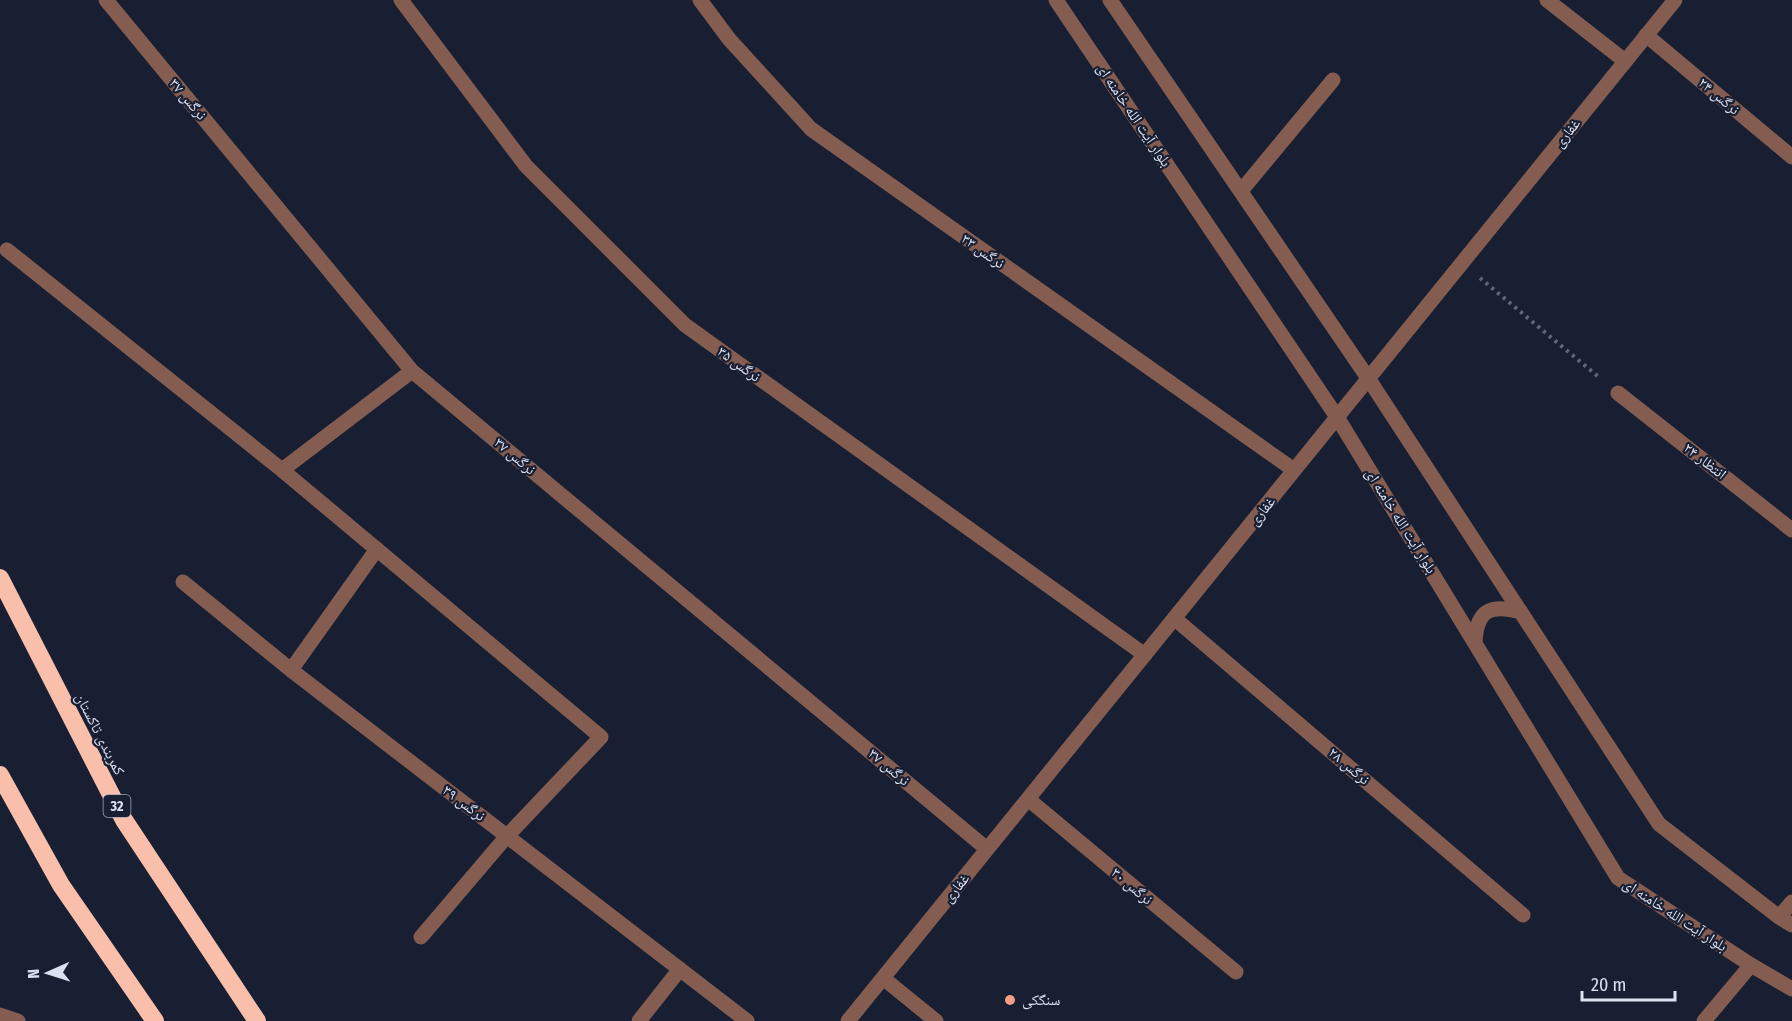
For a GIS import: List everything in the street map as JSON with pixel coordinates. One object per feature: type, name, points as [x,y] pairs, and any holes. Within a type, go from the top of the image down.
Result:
[{"type":"highway","name":"کمربندی تاکستان","points":[[0,578],[124,820],[257,1021]]},
{"type":"highway","points":[[0,775],[61,885],[155,1021]]},
{"type":"street","name":"نرگس ۳۷","points":[[106,0],[412,370],[987,849]]},
{"type":"street","name":"نرگس ۳۵","points":[[401,0],[526,166],[685,325],[1144,656]]},
{"type":"street","name":"نرگس ۳۳","points":[[700,0],[729,39],[811,129],[1294,470]]},
{"type":"street","name":"بلوار آیت الله خامنه ای","points":[[1056,0],[1337,417],[1618,878],[1792,989]]},
{"type":"street","points":[[1110,0],[1368,378],[1659,824],[1785,921],[1792,902]]},
{"type":"street","points":[[1547,0],[1625,61]]},
{"type":"street","name":"غفاری","points":[[848,1021],[1674,0]]},
{"type":"street","name":"نرگس ۲۴","points":[[1646,35],[1792,157]]},
{"type":"street","points":[[1241,191],[1333,80]]},
{"type":"street","points":[[7,250],[282,470],[601,737],[507,836],[421,937]]},
{"type":"street","points":[[282,470],[412,370]]},
{"type":"street","name":"انتظار ۲۴","points":[[1618,393],[1792,530]]},
{"type":"street","points":[[291,670],[377,549]]},
{"type":"street","name":"نرگس ۳۹","points":[[183,582],[291,670],[747,1021]]},
{"type":"street","points":[[1475,642],[1476,627],[1481,618],[1490,610],[1504,608],[1521,612]]},
{"type":"street","name":"نرگس ۲۸","points":[[1174,618],[1523,915]]},
{"type":"street","name":"نرگس ۳۰","points":[[1028,799],[1236,972]]},
{"type":"street","points":[[1704,1021],[1751,964]]},
{"type":"street","points":[[639,1021],[680,969]]},
{"type":"street","points":[[883,978],[936,1021]]},
{"type":"street","points":[[0,1015],[18,1021]]},
{"type":"path","points":[[1461,263],[1618,393]]},
{"type":"place","name":"سنگکی","points":[[1010,1000]]}]
